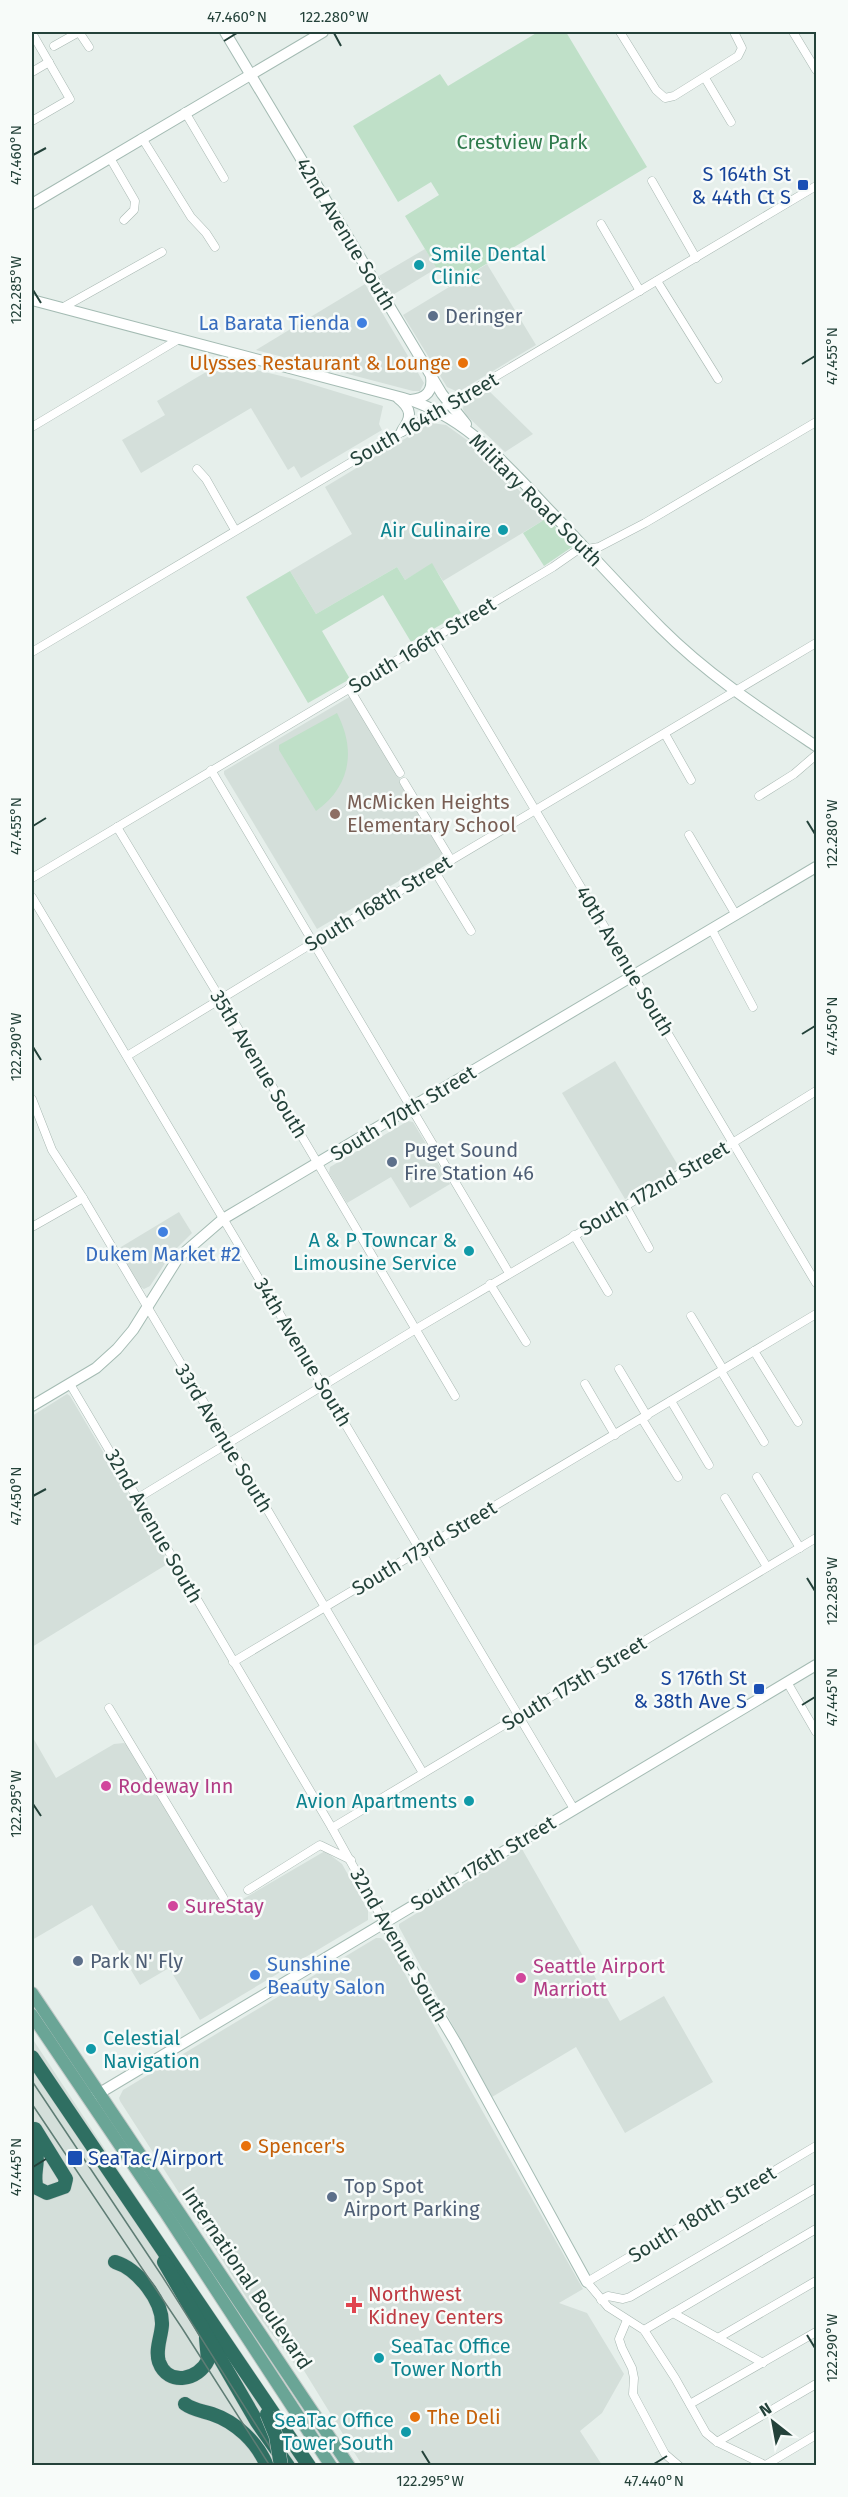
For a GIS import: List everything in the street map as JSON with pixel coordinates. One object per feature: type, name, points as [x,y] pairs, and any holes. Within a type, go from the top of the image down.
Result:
[{"type":"highway","points":[[32,2057],[308,2463]]},
{"type":"highway","points":[[32,2144],[38,2154],[34,2181],[37,2188],[43,2193],[53,2192],[66,2185],[66,2179],[35,2129]]},
{"type":"highway","points":[[146,2226],[172,2280],[201,2324],[257,2422],[285,2464]]},
{"type":"highway","points":[[115,2262],[130,2269],[140,2278],[157,2305],[162,2321],[158,2355],[160,2365],[167,2373],[178,2378],[188,2378],[204,2368],[209,2355],[201,2324]]},
{"type":"highway","points":[[230,2349],[267,2414],[285,2464]]},
{"type":"highway","points":[[185,2404],[190,2408],[226,2420],[247,2436],[259,2450],[267,2466]]},
{"type":"main road","name":"International Boulevard","points":[[32,1993],[349,2466]]},
{"type":"main road","name":"International Boulevard","points":[[32,2015],[165,2212],[331,2466]]},
{"type":"main road","points":[[165,2212],[176,2221],[183,2219]]},
{"type":"main road","points":[[183,2219],[180,2224],[190,2251]]},
{"type":"street","points":[[54,46],[79,32],[90,47]]},
{"type":"street","name":"42nd Avenue South","points":[[225,32],[449,404],[474,433]]},
{"type":"street","points":[[32,204],[323,32]]},
{"type":"street","points":[[620,32],[656,90],[665,98],[674,96],[738,56],[742,48],[734,32]]},
{"type":"street","points":[[793,32],[816,70]]},
{"type":"street","points":[[32,33],[70,99],[32,121]]},
{"type":"street","points":[[32,72],[49,62]]},
{"type":"street","points":[[705,78],[730,122]]},
{"type":"street","points":[[185,112],[224,178]]},
{"type":"street","points":[[142,138],[190,217],[206,233],[215,247]]},
{"type":"street","points":[[110,158],[135,201],[134,210],[124,220]]},
{"type":"street","points":[[652,181],[696,258]]},
{"type":"street","name":"South 164th Street","points":[[33,648],[816,186]]},
{"type":"street","points":[[601,224],[640,291]]},
{"type":"street","points":[[62,308],[162,252]]},
{"type":"street","points":[[657,281],[718,379]]},
{"type":"street","name":"Military Road South","points":[[32,300],[411,400],[438,411],[474,433],[663,630],[735,693],[816,746]]},
{"type":"street","points":[[32,427],[179,339]]},
{"type":"street","points":[[411,400],[421,399],[428,394],[432,385],[431,375]]},
{"type":"street","points":[[395,396],[407,406],[410,413],[402,431]]},
{"type":"street","name":"South 166th Street","points":[[32,878],[573,553],[599,547],[645,523],[816,422]]},
{"type":"street","points":[[197,469],[206,479],[235,530]]},
{"type":"street","name":"40th Avenue South","points":[[433,638],[816,1283]]},
{"type":"street","name":"South 168th Street","points":[[127,1056],[313,942],[816,643]]},
{"type":"street","points":[[349,688],[400,773]]},
{"type":"street","points":[[664,734],[691,780]]},
{"type":"street","points":[[759,796],[794,774],[816,755]]},
{"type":"street","points":[[211,770],[509,1274]]},
{"type":"street","points":[[404,782],[451,860]]},
{"type":"street","name":"35th Avenue South","points":[[117,827],[455,1396]]},
{"type":"street","points":[[690,835],[736,915]]},
{"type":"street","name":"South 170th Street","points":[[32,1406],[96,1368],[117,1349],[133,1330],[178,1258],[202,1235],[318,1163],[816,867]]},
{"type":"street","points":[[434,870],[471,932]]},
{"type":"street","name":"34th Avenue South","points":[[32,897],[574,1809]]},
{"type":"street","points":[[712,930],[753,1007]]},
{"type":"street","name":"South 172nd Street","points":[[138,1498],[490,1284],[734,1142],[816,1090]]},
{"type":"street","name":"33rd Avenue South","points":[[32,1099],[52,1150],[83,1198],[423,1773]]},
{"type":"street","points":[[32,1227],[83,1198]]},
{"type":"street","points":[[625,1205],[649,1248]]},
{"type":"street","points":[[574,1235],[608,1292]]},
{"type":"street","points":[[490,1284],[526,1342]]},
{"type":"street","name":"South 173rd Street","points":[[233,1662],[816,1314]]},
{"type":"street","points":[[691,1316],[764,1442]]},
{"type":"street","points":[[754,1351],[798,1422]]},
{"type":"street","points":[[619,1369],[678,1478]]},
{"type":"street","name":"32nd Avenue South","points":[[70,1383],[351,1860],[384,1922],[456,2043],[587,2282],[601,2300],[644,2330],[706,2433],[717,2442],[766,2465]]},
{"type":"street","points":[[585,1384],[615,1435]]},
{"type":"street","points":[[671,1401],[709,1465]]},
{"type":"street","points":[[757,1477],[800,1548]]},
{"type":"street","points":[[724,1498],[767,1567]]},
{"type":"street","name":"South 175th Street","points":[[332,1828],[816,1538]]},
{"type":"street","name":"South 176th Street","points":[[88,2100],[816,1665]]},
{"type":"street","points":[[787,1682],[816,1732]]},
{"type":"street","points":[[109,1708],[223,1897]]},
{"type":"street","points":[[248,1890],[320,1845],[351,1860]]},
{"type":"street","name":"South 180th Street","points":[[587,2282],[816,2146]]},
{"type":"street","points":[[601,2300],[608,2296],[623,2299],[630,2297],[816,2188]]},
{"type":"street","points":[[644,2330],[816,2229]]},
{"type":"street","points":[[717,2338],[816,2281]]},
{"type":"street","points":[[673,2313],[763,2363]]},
{"type":"street","points":[[627,2320],[619,2339],[632,2368],[633,2394],[665,2454],[679,2466]]},
{"type":"street","points":[[690,2404],[816,2332]]},
{"type":"street","points":[[717,2442],[816,2384]]},
{"type":"street","points":[[766,2465],[816,2435]]},
{"type":"shaded area","points":[[425,249],[437,268],[391,296],[379,276]]},
{"type":"shaded area","points":[[487,264],[536,345],[458,392],[447,387],[403,315]]},
{"type":"shaded area","points":[[365,284],[424,383],[420,391],[256,350]]},
{"type":"shaded area","points":[[223,362],[298,380],[383,406],[379,424],[382,430],[301,478],[294,466],[288,470],[251,408],[141,473],[122,440],[165,415],[157,401]]},
{"type":"shaded area","points":[[487,389],[533,434],[505,452],[466,415],[463,409],[464,403]]},
{"type":"shaded area","points":[[431,423],[446,425],[471,443],[547,518],[443,581],[432,564],[405,580],[397,567],[316,614],[290,571],[352,534],[325,487]]},
{"type":"shaded area","name":"McMicken Heights Elementary School","points":[[351,696],[445,854],[317,929],[224,771]]},
{"type":"shaded area","points":[[615,1061],[679,1167],[625,1199],[562,1093]]},
{"type":"shaded area","points":[[408,1121],[413,1122],[450,1184],[410,1208],[391,1177],[347,1203],[329,1173],[330,1167]]},
{"type":"shaded area","points":[[179,1212],[192,1233],[171,1254],[150,1286],[144,1289],[139,1286],[116,1250]]},
{"type":"shaded area","points":[[67,1394],[169,1563],[32,1647],[32,1416]]},
{"type":"shaded area","points":[[32,1736],[56,1778],[114,1744],[124,1743],[130,1747],[226,1909],[325,1851],[342,1864],[368,1910],[368,1920],[200,2020],[169,1968],[140,1985],[92,1905],[32,1940]]},
{"type":"shaded area","points":[[522,1849],[620,2021],[664,1996],[713,2082],[625,2133],[576,2047],[492,2097],[399,1927],[399,1924]]},
{"type":"shaded area","points":[[376,1938],[381,1938],[388,1944],[583,2289],[559,2303],[587,2313],[624,2374],[602,2413],[580,2431],[602,2465],[362,2465],[303,2369],[296,2366],[257,2314],[120,2101],[123,2090]]},
{"type":"shaded area","points":[[32,2038],[312,2465],[32,2465]]},
{"type":"green space","name":"Crestview Park","points":[[538,32],[566,32],[647,167],[448,287],[405,216],[439,195],[431,182],[398,202],[353,126],[440,74],[448,86]]},
{"type":"green space","points":[[547,518],[572,547],[544,566],[523,533]]},
{"type":"green space","points":[[432,563],[461,613],[411,642],[383,595],[322,631],[350,679],[308,703],[246,597],[290,571],[316,614],[397,567],[405,580]]},
{"type":"green space","points":[[337,713],[347,740],[347,766],[337,790],[316,811],[279,750],[279,745]]},
{"type":"tram line","points":[[32,2081],[162,2276],[282,2466]]},
{"type":"tram line","points":[[32,2104],[182,2328],[270,2466]]},
{"type":"place","name":"S 164th St & 44th Ct S","points":[[803,185]]},
{"type":"place","name":"Smile Dental Clinic","points":[[419,265]]},
{"type":"place","name":"Deringer","points":[[433,316]]},
{"type":"place","name":"La Barata Tienda","points":[[362,323]]},
{"type":"place","name":"Ulysses Restaurant & Lounge","points":[[463,363]]},
{"type":"place","name":"Air Culinaire","points":[[503,530]]},
{"type":"place","name":"McMicken Heights Elementary School","points":[[335,814]]},
{"type":"place","name":"Puget Sound Fire Station 46","points":[[392,1162]]},
{"type":"place","name":"Dukem Market #2","points":[[163,1232]]},
{"type":"place","name":"A & P Towncar & Limousine Service","points":[[469,1251]]},
{"type":"place","name":"S 176th St & 38th Ave S","points":[[759,1689]]},
{"type":"place","name":"Rodeway Inn","points":[[106,1786]]},
{"type":"place","name":"Avion Apartments","points":[[469,1801]]},
{"type":"place","name":"SureStay","points":[[173,1906]]},
{"type":"place","name":"Park N' Fly","points":[[78,1961]]},
{"type":"place","name":"Sunshine Beauty Salon","points":[[255,1975]]},
{"type":"place","name":"Seattle Airport Marriott","points":[[521,1978]]},
{"type":"place","name":"Celestial Navigation","points":[[91,2049]]},
{"type":"place","name":"Spencer's","points":[[246,2146]]},
{"type":"place","name":"SeaTac/Airport","points":[[75,2158]]},
{"type":"place","name":"Top Spot Airport Parking","points":[[332,2197]]},
{"type":"place","name":"Northwest Kidney Centers","points":[[354,2305]]},
{"type":"place","name":"SeaTac Office Tower North","points":[[379,2358]]},
{"type":"place","name":"The Deli","points":[[415,2417]]},
{"type":"place","name":"SeaTac Office Tower South","points":[[406,2432]]}]
